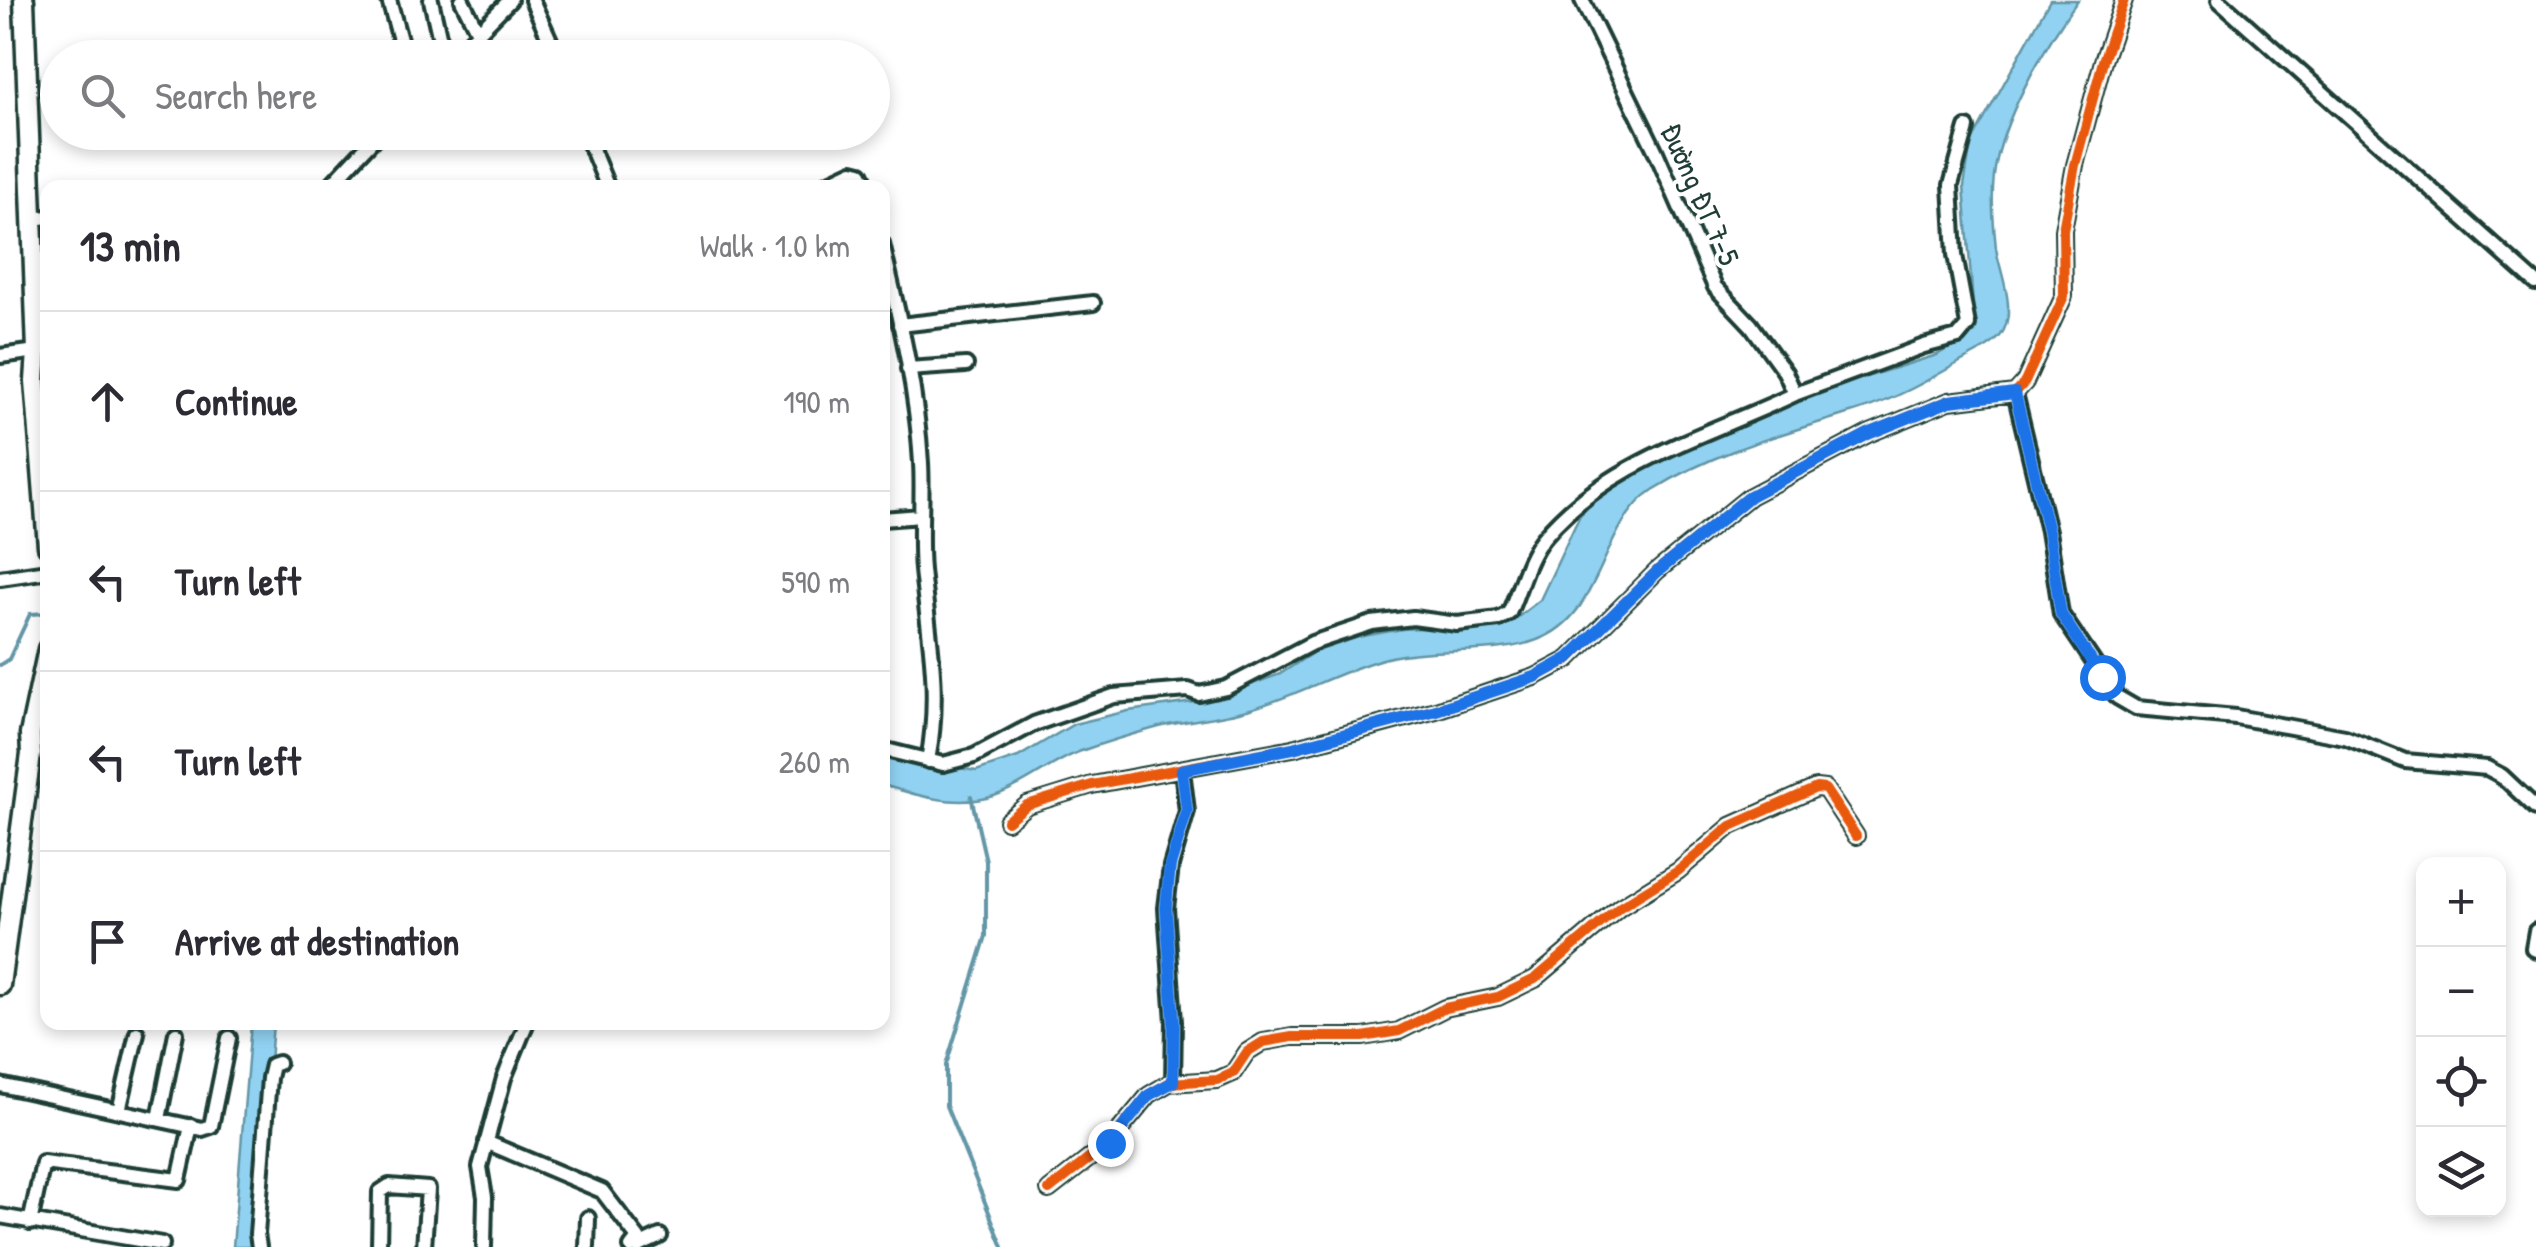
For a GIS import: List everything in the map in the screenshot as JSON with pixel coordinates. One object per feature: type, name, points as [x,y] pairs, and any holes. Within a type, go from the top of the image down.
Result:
[{"type":"main road","points":[[24,0],[40,218],[40,372]]},
{"type":"main road","points":[[0,985],[31,754],[30,734],[40,687]]},
{"type":"main road","points":[[31,754],[40,732]]},
{"type":"street","points":[[389,0],[400,40]]},
{"type":"street","points":[[431,0],[440,40]]},
{"type":"street","points":[[462,0],[478,32]]},
{"type":"street","points":[[470,40],[510,0]]},
{"type":"street","points":[[532,0],[550,40]]},
{"type":"street","name":"Đường ĐT 7-5","points":[[1582,0],[1656,152],[1715,287],[1751,326],[1785,372],[1795,394]]},
{"type":"street","points":[[1007,822],[1027,805],[1076,790],[1311,743],[1436,710],[1535,677],[1569,658],[1658,571],[1750,496],[1868,434],[1950,401],[2015,393],[2026,382],[2064,296],[2062,230],[2075,165],[2124,0]]},
{"type":"street","points":[[2219,0],[2536,284]]},
{"type":"street","points":[[890,751],[943,764],[974,756],[1034,724],[1114,696],[1188,690],[1199,694],[1226,688],[1312,642],[1372,623],[1413,618],[1457,624],[1499,619],[1509,613],[1542,538],[1612,478],[1795,394],[1958,337],[1968,325],[1951,212],[1951,185],[1967,128]]},
{"type":"street","points":[[335,180],[363,150]]},
{"type":"street","points":[[592,150],[605,180]]},
{"type":"street","points":[[834,180],[853,171],[864,180]]},
{"type":"street","points":[[890,280],[908,369],[920,461],[922,568],[936,685],[928,761]]},
{"type":"street","points":[[900,325],[1093,304]]},
{"type":"street","points":[[0,356],[37,350]]},
{"type":"street","points":[[908,369],[966,366]]},
{"type":"street","points":[[2015,393],[2048,531],[2061,614],[2117,697],[2136,708],[2236,717],[2345,737],[2406,761],[2487,768],[2502,776],[2536,808]]},
{"type":"street","points":[[890,518],[921,516]]},
{"type":"street","points":[[2,582],[40,573]]},
{"type":"street","points":[[1173,1082],[1174,1022],[1166,908],[1170,866],[1187,811],[1182,770]]},
{"type":"street","points":[[1049,1190],[1110,1143],[1149,1095],[1173,1082],[1217,1080],[1233,1073],[1247,1052],[1264,1042],[1308,1036],[1363,1037],[1398,1031],[1445,1008],[1498,997],[1535,979],[1620,906],[1666,880],[1731,826],[1816,788],[1825,789],[1856,836]]},
{"type":"street","points":[[2536,931],[2536,950]]},
{"type":"street","points":[[484,1247],[480,1167],[504,1078],[525,1030]]},
{"type":"street","points":[[119,1111],[136,1032]]},
{"type":"street","points":[[159,1120],[176,1034]]},
{"type":"street","points":[[0,1085],[202,1129],[211,1126],[229,1038]]},
{"type":"street","points":[[259,1247],[270,1078],[272,1065],[278,1064]]},
{"type":"street","points":[[30,1222],[43,1163],[179,1180],[191,1126]]},
{"type":"street","points":[[486,1142],[602,1191],[638,1238],[634,1247]]},
{"type":"street","points":[[379,1247],[380,1192],[389,1186],[428,1189],[424,1247]]},
{"type":"street","points":[[0,1216],[162,1244]]},
{"type":"street","points":[[587,1247],[588,1218]]},
{"type":"street","points":[[634,1247],[660,1236]]},
{"type":"water","points":[[2050,0],[2078,0],[2030,76],[1997,159],[1994,226],[2008,303],[2001,335],[1987,347],[1884,401],[1727,453],[1653,490],[1622,524],[1579,607],[1564,624],[1544,637],[1506,648],[1418,653],[1376,661],[1247,710],[1159,727],[1090,748],[994,796],[966,801],[938,799],[890,787],[890,755],[976,771],[1018,757],[1074,724],[1128,711],[1208,700],[1280,674],[1314,652],[1358,637],[1402,629],[1510,623],[1540,600],[1580,515],[1616,481],[1750,419],[1824,390],[1937,355],[1975,332],[1964,186],[1971,143]]},
{"type":"water","points":[[250,1030],[272,1030],[256,1247],[233,1247]]},
{"type":"waterway","points":[[0,665],[9,659],[30,614],[40,613]]},
{"type":"waterway","points":[[971,796],[986,861],[986,936],[946,1065],[946,1106],[1003,1247]]},
{"type":"cycle path","points":[[1007,821],[1027,805],[1092,785],[1293,748],[1436,710],[1535,677],[1569,659],[1657,571],[1750,496],[1868,434],[1949,401],[2015,393],[2025,382],[2064,296],[2063,230],[2075,165],[2124,0]]},
{"type":"cycle path","points":[[1049,1190],[1109,1143],[1149,1095],[1169,1083],[1217,1080],[1233,1073],[1247,1052],[1263,1042],[1292,1037],[1363,1037],[1399,1031],[1445,1008],[1498,997],[1535,979],[1620,907],[1678,871],[1731,826],[1816,788],[1825,789],[1856,836]]},
{"type":"route","points":[[1110,1143],[1149,1095],[1173,1082],[1174,1022],[1166,908],[1170,866],[1187,811],[1182,770],[1293,748],[1436,710],[1535,677],[1569,658],[1658,571],[1750,496],[1868,434],[1950,401],[2015,393],[2048,531],[2061,614],[2102,677]]}]
